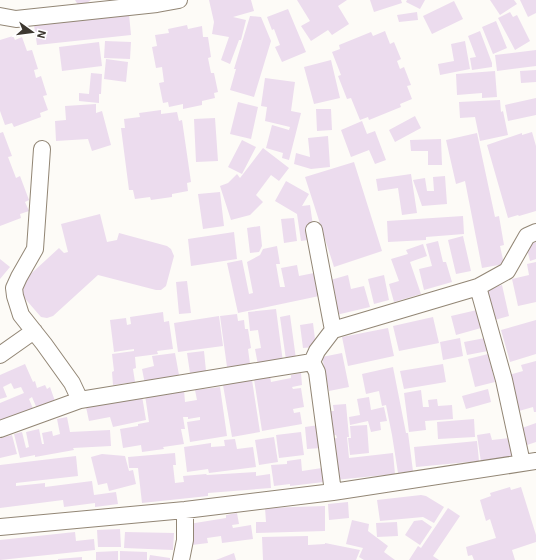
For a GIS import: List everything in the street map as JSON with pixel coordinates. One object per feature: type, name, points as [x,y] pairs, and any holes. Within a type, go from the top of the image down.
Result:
[{"type":"street","points":[[0,26],[8,18],[157,4],[179,0]]},
{"type":"street","points":[[42,148],[36,249],[14,288],[21,315],[72,382],[80,400]]},
{"type":"street","points":[[314,230],[333,330]]},
{"type":"street","points":[[312,362],[317,352],[333,330],[478,287],[507,271],[527,236],[536,232]]},
{"type":"street","points":[[0,527],[185,510],[333,492],[529,462],[478,287]]},
{"type":"street","points":[[0,356],[34,331]]},
{"type":"street","points":[[0,429],[80,400],[312,362]]},
{"type":"street","points":[[312,362],[317,372],[333,492]]},
{"type":"street","points":[[181,560],[186,540],[185,510]]},
{"type":"building","points":[[75,0],[91,0],[80,8]]},
{"type":"building","points":[[209,0],[251,0],[254,11],[233,17],[246,20],[241,40],[239,40],[230,64],[221,60],[229,37],[212,34],[214,22]]},
{"type":"building","points":[[297,0],[347,0],[338,6],[349,24],[332,35],[328,30],[311,41],[301,26],[310,21]]},
{"type":"building","points":[[370,0],[401,0],[402,3],[374,12]]},
{"type":"building","points":[[407,0],[425,0],[420,9],[406,2]]},
{"type":"building","points":[[490,0],[514,0],[517,4],[500,15]]},
{"type":"building","points":[[520,0],[536,0],[536,13],[528,17]]},
{"type":"building","points":[[454,1],[463,19],[432,34],[423,16]]},
{"type":"building","points":[[288,9],[306,52],[282,62],[275,47],[280,45],[274,29],[272,30],[267,17]]},
{"type":"building","points":[[417,12],[418,20],[399,22],[397,15]]},
{"type":"building","points":[[510,12],[513,17],[517,15],[530,41],[515,50],[498,18]]},
{"type":"building","points":[[129,14],[131,35],[37,45],[34,25]]},
{"type":"building","points":[[250,16],[261,17],[271,41],[254,97],[230,90],[236,69],[234,69]]},
{"type":"building","points":[[496,21],[507,48],[493,54],[482,27]]},
{"type":"building","points":[[187,25],[188,29],[202,26],[203,37],[208,37],[211,57],[208,58],[211,73],[214,73],[218,92],[214,93],[215,98],[202,101],[202,105],[183,109],[183,104],[169,107],[168,102],[163,103],[159,83],[164,82],[162,67],[156,68],[152,47],[157,46],[155,35],[169,33],[168,29]]},
{"type":"building","points":[[385,31],[390,44],[394,42],[401,59],[397,61],[400,69],[404,67],[411,85],[407,86],[412,99],[400,104],[401,107],[369,120],[368,117],[360,120],[351,98],[347,99],[338,76],[341,75],[332,52],[340,49],[339,45],[371,32],[373,36]]},
{"type":"building","points":[[480,31],[492,63],[492,67],[472,70],[470,58],[476,57],[468,36]]},
{"type":"building","points":[[13,36],[15,40],[22,37],[27,51],[32,50],[38,69],[34,70],[36,78],[41,76],[47,95],[43,96],[48,110],[40,113],[41,117],[14,127],[12,123],[5,125],[0,111],[0,40]]},
{"type":"building","points":[[105,41],[131,42],[130,59],[104,58]]},
{"type":"building","points":[[465,41],[470,69],[440,75],[438,64],[454,61],[451,44]]},
{"type":"building","points":[[99,42],[102,66],[62,71],[59,47]]},
{"type":"building","points":[[536,50],[536,66],[497,71],[495,55]]},
{"type":"building","points":[[106,59],[128,62],[126,82],[104,79]]},
{"type":"building","points":[[331,60],[340,98],[314,104],[304,67]]},
{"type":"building","points":[[536,70],[536,82],[521,83],[520,71]]},
{"type":"building","points":[[495,71],[497,97],[482,98],[482,93],[457,95],[456,74]]},
{"type":"building","points":[[91,73],[102,74],[99,103],[79,101],[79,93],[89,94]]},
{"type":"building","points":[[265,78],[295,82],[291,111],[301,113],[289,160],[282,158],[283,153],[266,148],[272,125],[289,130],[290,127],[265,121],[267,107],[261,106]]},
{"type":"building","points":[[536,98],[536,115],[508,121],[505,105]]},
{"type":"building","points":[[500,100],[501,112],[503,111],[508,135],[480,141],[475,117],[460,118],[459,102]]},
{"type":"building","points":[[238,102],[258,107],[251,139],[230,134]]},
{"type":"building","points":[[96,104],[96,113],[102,111],[111,145],[92,151],[88,139],[56,141],[55,121],[66,120],[65,106]]},
{"type":"building","points":[[316,109],[331,109],[332,130],[317,131]]},
{"type":"building","points":[[161,110],[161,114],[177,112],[179,121],[182,120],[191,182],[187,183],[188,191],[172,194],[172,197],[151,200],[150,197],[135,199],[133,190],[129,190],[121,128],[125,128],[124,119],[140,117],[139,113]]},
{"type":"building","points":[[415,116],[421,128],[395,142],[389,130]]},
{"type":"building","points":[[215,118],[218,161],[196,162],[194,119]]},
{"type":"building","points":[[362,121],[367,134],[375,131],[386,160],[375,164],[369,150],[351,157],[341,130]]},
{"type":"building","points":[[3,132],[12,156],[8,157],[16,178],[20,176],[29,200],[25,202],[29,211],[20,214],[21,218],[0,226],[0,133]]},
{"type":"building","points":[[532,132],[536,146],[536,211],[508,218],[487,145],[522,133],[522,135]]},
{"type":"building","points":[[477,133],[495,217],[499,216],[504,245],[500,246],[504,264],[482,268],[465,181],[456,184],[446,140]]},
{"type":"building","points":[[328,136],[330,167],[311,169],[294,164],[296,153],[310,157],[308,138]]},
{"type":"building","points":[[441,139],[442,165],[428,165],[428,151],[411,151],[410,140]]},
{"type":"building","points":[[242,140],[256,147],[242,174],[228,167]]},
{"type":"building","points":[[263,148],[289,168],[279,181],[271,175],[256,195],[263,202],[250,215],[231,220],[220,186],[228,183],[237,174],[240,178]]},
{"type":"building","points":[[354,162],[382,251],[334,267],[305,177]]},
{"type":"building","points":[[411,174],[417,213],[402,215],[398,188],[378,191],[376,179]]},
{"type":"building","points":[[445,176],[447,204],[422,206],[413,180],[425,178],[427,191],[434,191],[433,177]]},
{"type":"building","points":[[286,181],[309,194],[302,206],[310,205],[315,239],[301,241],[297,214],[275,201]]},
{"type":"building","points":[[220,192],[224,226],[203,229],[198,194]]},
{"type":"building","points":[[100,214],[107,242],[117,240],[119,233],[167,246],[171,249],[174,256],[166,286],[161,290],[156,290],[98,275],[53,316],[47,318],[41,317],[21,294],[22,282],[59,248],[64,253],[68,252],[61,224]]},
{"type":"building","points":[[463,216],[464,234],[426,237],[426,240],[388,242],[387,221]]},
{"type":"building","points":[[294,218],[297,241],[284,243],[281,219]]},
{"type":"building","points":[[260,226],[262,246],[259,252],[250,253],[247,228]]},
{"type":"building","points":[[234,232],[237,259],[191,266],[188,239]]},
{"type":"building","points":[[463,236],[471,271],[456,274],[448,240]]},
{"type":"building","points":[[438,241],[443,262],[446,262],[452,282],[424,290],[419,269],[432,266],[426,244]]},
{"type":"building","points":[[536,242],[536,259],[530,261],[526,245]]},
{"type":"building","points":[[423,244],[427,256],[410,262],[421,294],[394,302],[389,284],[399,281],[391,259],[408,254],[406,250]]},
{"type":"building","points":[[277,246],[280,264],[276,264],[280,287],[285,287],[281,268],[297,265],[299,276],[319,272],[324,295],[238,313],[227,263],[242,260],[249,294],[253,293],[247,262],[260,255],[263,249]]},
{"type":"building","points":[[0,259],[10,267],[0,279]]},
{"type":"building","points":[[536,262],[536,302],[518,306],[512,279],[529,275],[527,264]]},
{"type":"building","points":[[348,275],[351,289],[364,286],[370,307],[336,315],[327,281]]},
{"type":"building","points":[[384,275],[389,300],[374,304],[368,279]]},
{"type":"building","points":[[187,281],[191,313],[179,314],[176,282]]},
{"type":"building","points":[[502,285],[509,316],[491,321],[483,290]]},
{"type":"building","points":[[276,309],[283,362],[258,365],[255,349],[261,348],[258,330],[250,331],[248,312]]},
{"type":"building","points":[[477,310],[481,328],[456,335],[451,316]]},
{"type":"building","points":[[163,312],[164,322],[169,321],[173,349],[157,351],[158,354],[135,357],[136,368],[133,369],[135,382],[113,385],[112,372],[114,371],[112,354],[134,351],[134,349],[114,352],[110,320],[126,318],[127,325],[131,324],[130,317]]},
{"type":"building","points":[[237,314],[238,321],[244,320],[245,329],[248,329],[251,348],[248,349],[250,364],[227,367],[220,316]]},
{"type":"building","points":[[290,315],[296,359],[286,360],[280,317]]},
{"type":"building","points":[[219,316],[223,346],[178,352],[174,323]]},
{"type":"building","points":[[433,317],[439,343],[399,351],[393,326]]},
{"type":"building","points":[[536,320],[536,354],[510,362],[501,330]]},
{"type":"building","points":[[313,323],[316,347],[303,348],[300,325]]},
{"type":"building","points":[[388,328],[394,356],[348,366],[342,337]]},
{"type":"building","points":[[460,338],[463,356],[443,360],[440,342]]},
{"type":"building","points":[[485,338],[488,351],[467,355],[464,342]]},
{"type":"building","points":[[204,351],[206,371],[190,373],[187,353]]},
{"type":"building","points":[[175,353],[179,375],[156,379],[156,382],[145,384],[142,369],[154,366],[152,356]]},
{"type":"building","points":[[342,353],[349,387],[329,391],[322,357]]},
{"type":"building","points":[[488,354],[495,382],[475,387],[468,359]]},
{"type":"building","points":[[536,361],[536,412],[534,412],[533,407],[519,411],[509,375],[523,371],[521,365]]},
{"type":"building","points":[[25,364],[33,382],[35,381],[37,388],[45,385],[47,389],[50,387],[56,404],[38,411],[32,397],[29,399],[34,411],[0,424],[0,403],[24,393],[21,387],[14,389],[11,383],[3,387],[7,397],[0,399],[0,375]]},
{"type":"building","points":[[443,364],[446,382],[404,389],[400,371]]},
{"type":"building","points":[[393,367],[406,433],[408,433],[413,471],[398,473],[386,405],[382,406],[379,391],[366,394],[362,374]]},
{"type":"building","points":[[301,373],[302,385],[292,387],[293,389],[301,388],[304,407],[293,409],[294,413],[300,412],[302,424],[262,431],[254,379],[270,376],[271,382],[291,378],[291,375]]},
{"type":"building","points":[[252,380],[260,432],[232,437],[223,385]]},
{"type":"building","points":[[220,387],[227,436],[190,442],[187,422],[200,420],[200,417],[188,419],[188,417],[183,417],[185,429],[181,429],[184,444],[142,452],[141,445],[123,448],[120,429],[138,426],[138,424],[149,422],[145,395],[184,390],[185,402],[197,400],[195,390]]},
{"type":"building","points":[[488,389],[491,402],[466,409],[462,396]]},
{"type":"building","points":[[421,390],[423,407],[429,407],[428,400],[437,399],[438,406],[452,405],[453,419],[425,421],[426,430],[409,432],[404,393]]},
{"type":"building","points":[[142,396],[146,420],[113,427],[110,417],[89,421],[86,407]]},
{"type":"building","points":[[369,397],[371,410],[384,407],[387,421],[380,422],[381,430],[371,432],[368,421],[350,425],[349,417],[360,415],[357,399]]},
{"type":"building","points":[[346,404],[349,458],[393,453],[395,474],[335,480],[331,439],[337,438],[336,435],[330,436],[328,411],[334,411],[333,405]]},
{"type":"building","points":[[67,417],[70,432],[110,430],[111,446],[73,448],[74,450],[35,457],[35,455],[20,458],[14,434],[22,432],[26,448],[29,447],[26,432],[39,429],[42,444],[44,444],[42,433],[52,431],[53,436],[60,434],[57,419]]},
{"type":"building","points":[[474,419],[475,437],[438,439],[437,422]]},
{"type":"building","points":[[536,423],[536,442],[527,445],[522,428]]},
{"type":"building","points":[[319,425],[321,448],[307,449],[305,427]]},
{"type":"building","points":[[367,425],[369,453],[350,455],[348,438],[351,438],[350,426]]},
{"type":"building","points":[[301,432],[304,455],[279,458],[276,435]]},
{"type":"building","points":[[490,433],[492,440],[510,438],[512,457],[481,462],[477,435]]},
{"type":"building","points":[[12,435],[17,454],[0,458],[0,438]]},
{"type":"building","points":[[274,437],[278,462],[259,465],[255,440]]},
{"type":"building","points":[[235,439],[237,449],[253,447],[256,467],[209,473],[208,469],[187,472],[184,447],[211,443],[211,447],[225,446],[224,440]]},
{"type":"building","points":[[477,441],[479,461],[416,467],[414,447]]},
{"type":"building","points":[[175,453],[176,465],[173,465],[175,483],[184,482],[183,476],[256,472],[256,476],[270,474],[271,488],[208,493],[208,496],[142,503],[138,468],[129,468],[128,457]]},
{"type":"building","points":[[102,454],[125,456],[129,471],[133,470],[136,484],[109,491],[107,483],[98,485],[91,457]]},
{"type":"building","points":[[76,456],[78,476],[16,483],[16,486],[45,483],[45,487],[92,481],[94,495],[116,492],[118,504],[95,507],[95,503],[64,507],[63,500],[0,508],[0,465]]},
{"type":"building","points":[[301,459],[302,471],[322,468],[324,482],[290,486],[290,484],[274,486],[271,465],[287,464],[287,461]]},
{"type":"building","points":[[510,487],[511,490],[521,487],[536,535],[536,542],[512,550],[515,560],[474,560],[472,555],[468,556],[466,547],[496,538],[490,519],[486,521],[480,500],[491,496],[490,493]]},
{"type":"building","points":[[421,495],[426,496],[444,507],[434,523],[423,517],[380,521],[377,500]]},
{"type":"building","points":[[348,502],[349,518],[329,520],[328,504]]},
{"type":"building","points":[[325,506],[325,531],[256,533],[256,522],[266,522],[265,508]]},
{"type":"building","points":[[448,508],[460,516],[433,556],[439,560],[409,560],[418,546],[421,548]]},
{"type":"building","points":[[237,513],[239,524],[232,525],[233,528],[251,525],[253,539],[222,543],[221,536],[207,538],[208,543],[192,545],[189,524],[226,518],[226,515]]},
{"type":"building","points":[[352,520],[369,524],[368,531],[388,546],[384,552],[395,560],[364,560],[359,557],[363,548],[346,544]]},
{"type":"building","points":[[422,520],[432,527],[420,545],[405,535],[414,521]]},
{"type":"building","points":[[397,522],[398,536],[377,537],[376,523]]},
{"type":"building","points":[[120,529],[121,547],[98,547],[97,530]]},
{"type":"building","points":[[75,532],[76,541],[94,539],[95,550],[0,560],[0,540]]},
{"type":"building","points":[[125,532],[174,533],[173,550],[124,548]]},
{"type":"building","points":[[308,536],[308,545],[325,543],[360,550],[356,560],[263,560],[262,537]]},
{"type":"building","points":[[118,551],[118,560],[96,560],[96,552]]},
{"type":"building","points":[[120,551],[147,552],[147,560],[120,560]]},
{"type":"building","points":[[234,553],[236,560],[216,560]]},
{"type":"building","points":[[150,555],[170,558],[170,560],[149,560]]},
{"type":"building","points":[[82,557],[82,560],[58,560],[58,559]]}]
